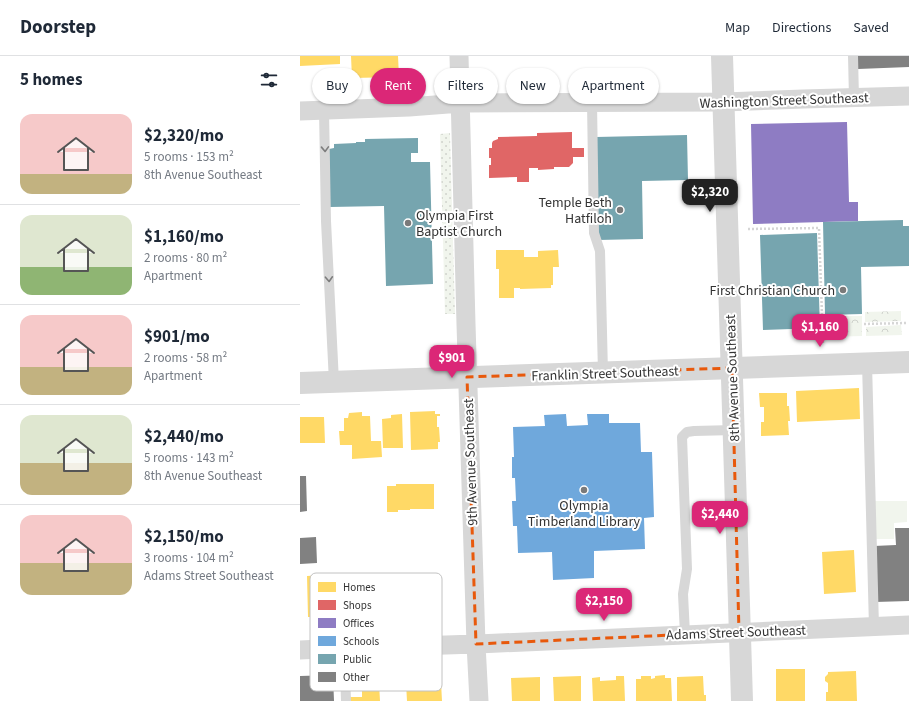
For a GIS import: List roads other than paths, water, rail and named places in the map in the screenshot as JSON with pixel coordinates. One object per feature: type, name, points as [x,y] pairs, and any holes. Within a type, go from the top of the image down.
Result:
[{"type":"street","name":"9th Avenue Southeast","points":[[459,56],[460,68]]},
{"type":"street","name":"8th Avenue Southeast","points":[[722,56],[742,701]]},
{"type":"street","name":"Washington Street Southeast","points":[[659,102],[724,102],[909,96]]},
{"type":"street","name":"Washington Street Southeast","points":[[498,103],[568,102]]},
{"type":"street","name":"Washington Street Southeast","points":[[300,111],[448,104]]},
{"type":"street","name":"9th Avenue Southeast","points":[[461,104],[478,701]]},
{"type":"street","name":"Franklin Street Southeast","points":[[300,383],[909,362]]},
{"type":"street","name":"Adams Street Southeast","points":[[442,645],[909,625]]},
{"type":"street","name":"Adams Street Southeast","points":[[300,650],[310,650]]},
{"type":"lane","points":[[853,56],[854,98]]},
{"type":"lane","points":[[592,104],[594,233],[600,251],[603,373]]},
{"type":"lane","points":[[324,110],[327,229],[334,382]]},
{"type":"lane","points":[[867,363],[874,627]]},
{"type":"lane","points":[[685,634],[683,594],[687,570],[682,437],[687,432],[694,431],[734,430]]},
{"type":"lane","points":[[346,691],[346,701]]},
{"type":"place","name":"Temple Beth Hatfiloh","points":[[620,210]]},
{"type":"place","name":"Olympia First Baptist Church","points":[[408,223]]},
{"type":"place","name":"First Christian Church","points":[[843,290]]},
{"type":"place","name":"Olympia Timberland Library","points":[[584,490]]}]
